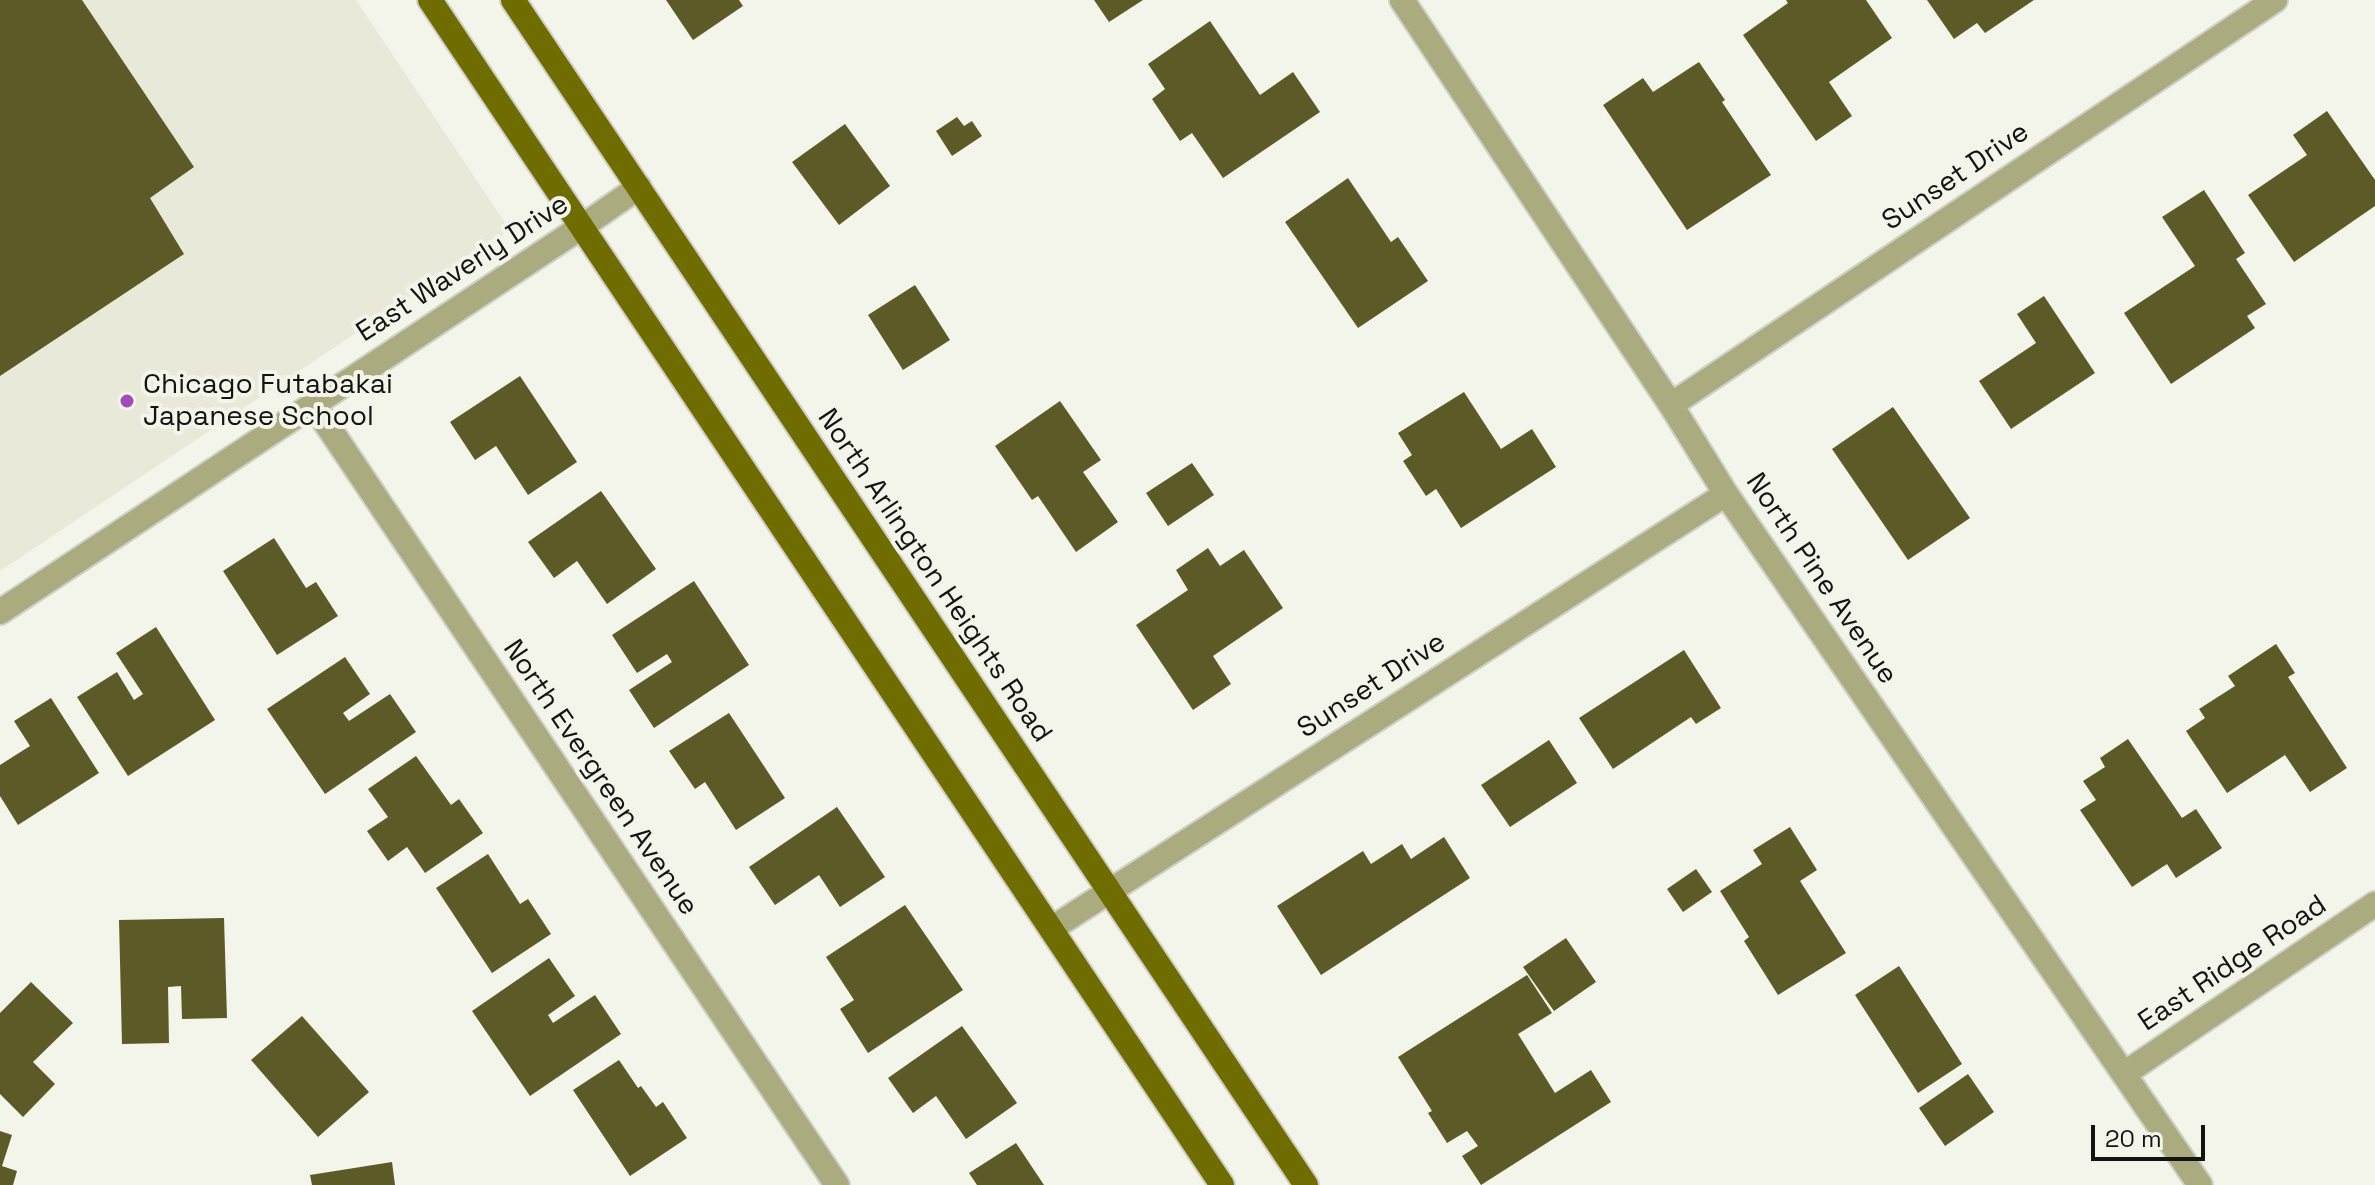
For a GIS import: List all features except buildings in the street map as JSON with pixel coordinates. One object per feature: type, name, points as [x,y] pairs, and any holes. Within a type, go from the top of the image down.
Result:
[{"type":"main road","points":[[430,0],[1222,1185]]},
{"type":"main road","name":"North Arlington Heights Road","points":[[513,0],[1306,1185]]},
{"type":"street","name":"North Pine Avenue","points":[[1402,0],[1671,405],[1726,494],[2200,1185]]},
{"type":"street","name":"Sunset Drive","points":[[1671,405],[2275,0]]},
{"type":"street","name":"East Waverly Drive","points":[[0,612],[639,187]]},
{"type":"street","name":"North Evergreen Avenue","points":[[313,404],[837,1185]]},
{"type":"street","name":"Sunset Drive","points":[[1051,929],[1726,494]]},
{"type":"street","name":"East Ridge Road","points":[[2124,1074],[2375,904]]},
{"type":"shaded area","name":"Chicago Futabakai Japanese School","points":[[0,0],[356,0],[510,230],[0,571]]},
{"type":"place","name":"Chicago Futabakai Japanese School","points":[[127,401]]}]
